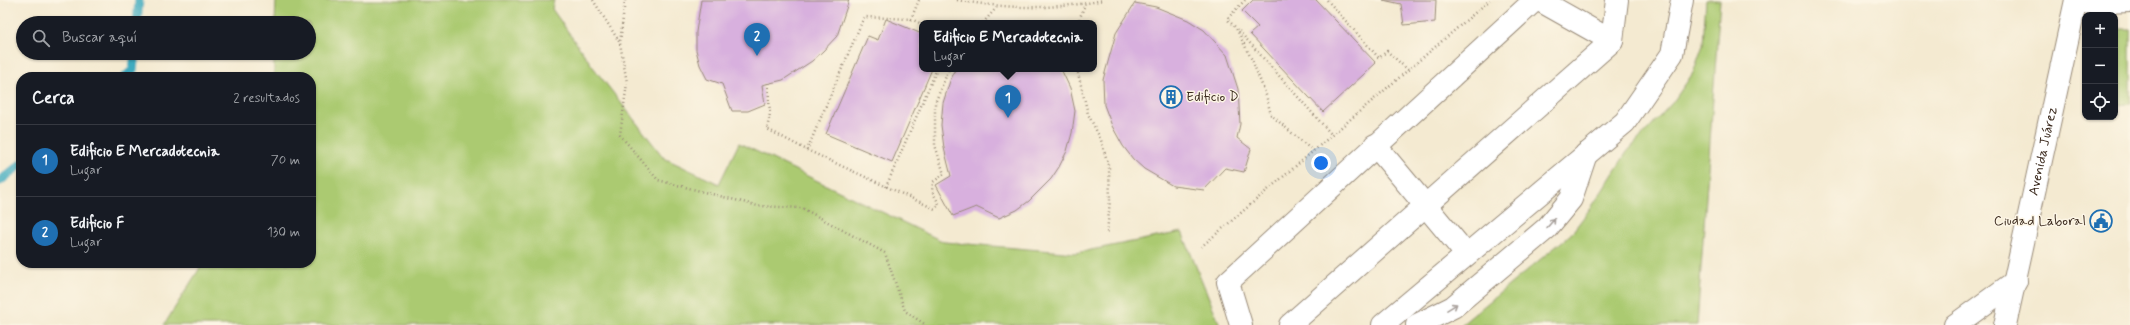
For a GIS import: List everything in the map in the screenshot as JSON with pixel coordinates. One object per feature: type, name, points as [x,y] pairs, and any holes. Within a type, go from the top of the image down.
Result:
[{"type":"street","points":[[1241,325],[1228,282],[1536,0]]},
{"type":"street","points":[[1539,0],[1612,41]]},
{"type":"street","points":[[1290,325],[1612,41],[1617,0]]},
{"type":"street","points":[[1383,325],[1624,122],[1672,54],[1682,0]]},
{"type":"street","points":[[2076,1],[2130,1]]},
{"type":"street","name":"Avenida Juárez","points":[[2005,325],[2016,281],[2076,1]]},
{"type":"street","points":[[1376,145],[1466,254]]},
{"type":"street","points":[[1417,325],[1453,307],[1546,228],[1571,199],[1586,154]]},
{"type":"street","points":[[1955,325],[2016,281]]},
{"type":"path","points":[[593,0],[620,43]]},
{"type":"path","points":[[625,0],[620,43],[627,83],[620,135],[658,180],[758,206],[802,208],[852,234],[885,253],[905,311],[926,325]]},
{"type":"path","points":[[911,19],[918,0]]},
{"type":"path","points":[[957,0],[997,7],[1043,7],[1085,4],[1104,0]]},
{"type":"path","points":[[1245,0],[1227,19],[1332,135]]},
{"type":"path","points":[[1326,0],[1379,58],[1387,51],[1408,70]]},
{"type":"path","points":[[1201,247],[1490,0]]},
{"type":"path","points":[[1079,20],[1085,4]]},
{"type":"path","points":[[986,20],[997,7]]},
{"type":"path","points":[[807,150],[864,17],[911,19],[919,23]]},
{"type":"path","points":[[1236,28],[1255,67],[1266,95],[1271,114],[1313,151]]},
{"type":"path","points":[[886,187],[936,72]]},
{"type":"path","points":[[768,83],[770,114],[767,129],[807,150],[935,209],[939,204],[932,191],[933,182],[944,174],[935,145],[935,103],[948,72]]},
{"type":"path","points":[[1077,72],[1079,85],[1088,114],[1101,140],[1109,168],[1110,200],[1107,233]]},
{"type":"green space","points":[[276,0],[554,0],[552,9],[593,67],[664,158],[719,184],[739,143],[944,242],[1076,253],[1182,232],[1220,325],[164,325],[200,268],[316,268],[316,72],[274,72],[274,60],[316,60],[316,16],[275,16]]},
{"type":"green space","points":[[1706,0],[1720,0],[1697,325],[1461,325],[1571,234],[1595,202],[1627,152],[1673,102],[1693,73],[1703,45]]},
{"type":"green space","points":[[2118,29],[2130,29],[2130,104],[2118,105]]},
{"type":"building","points":[[701,0],[849,0],[837,36],[823,51],[812,61],[783,80],[762,85],[765,104],[748,111],[732,111],[722,84],[707,79],[700,65],[696,50],[696,32]]},
{"type":"building","points":[[1253,0],[1316,0],[1376,63],[1323,112],[1250,34],[1258,27],[1242,11]]},
{"type":"building","points":[[1383,0],[1436,0],[1435,22],[1404,25],[1401,4]]},
{"type":"building","name":"Edificio D","points":[[1135,3],[1156,7],[1188,20],[1204,30],[1227,55],[1238,89],[1240,124],[1237,138],[1251,149],[1244,172],[1225,168],[1204,190],[1173,186],[1144,169],[1133,159],[1123,146],[1112,126],[1104,105],[1103,80],[1116,33]]},
{"type":"building","points":[[886,19],[919,33],[919,72],[931,72],[892,162],[826,134],[868,36],[878,40]]},
{"type":"building","points":[[954,72],[1062,72],[1070,88],[1075,111],[1072,133],[1067,151],[1059,167],[1051,179],[1029,201],[1017,210],[999,218],[976,207],[953,216],[936,185],[951,176],[944,148],[941,125],[943,103]]},
{"type":"waterway","points":[[138,16],[139,0]]},
{"type":"waterway","points":[[131,72],[133,70],[134,60]]},
{"type":"waterway","points":[[0,181],[16,168]]},
{"type":"place","name":"Edificio F","points":[[757,56]]},
{"type":"place","name":"Edificio D","points":[[1171,97]]},
{"type":"place","name":"Edificio E Mercadotecnia","points":[[1008,118]]},
{"type":"place","name":"Ciudad Laboral","points":[[2101,221]]}]
